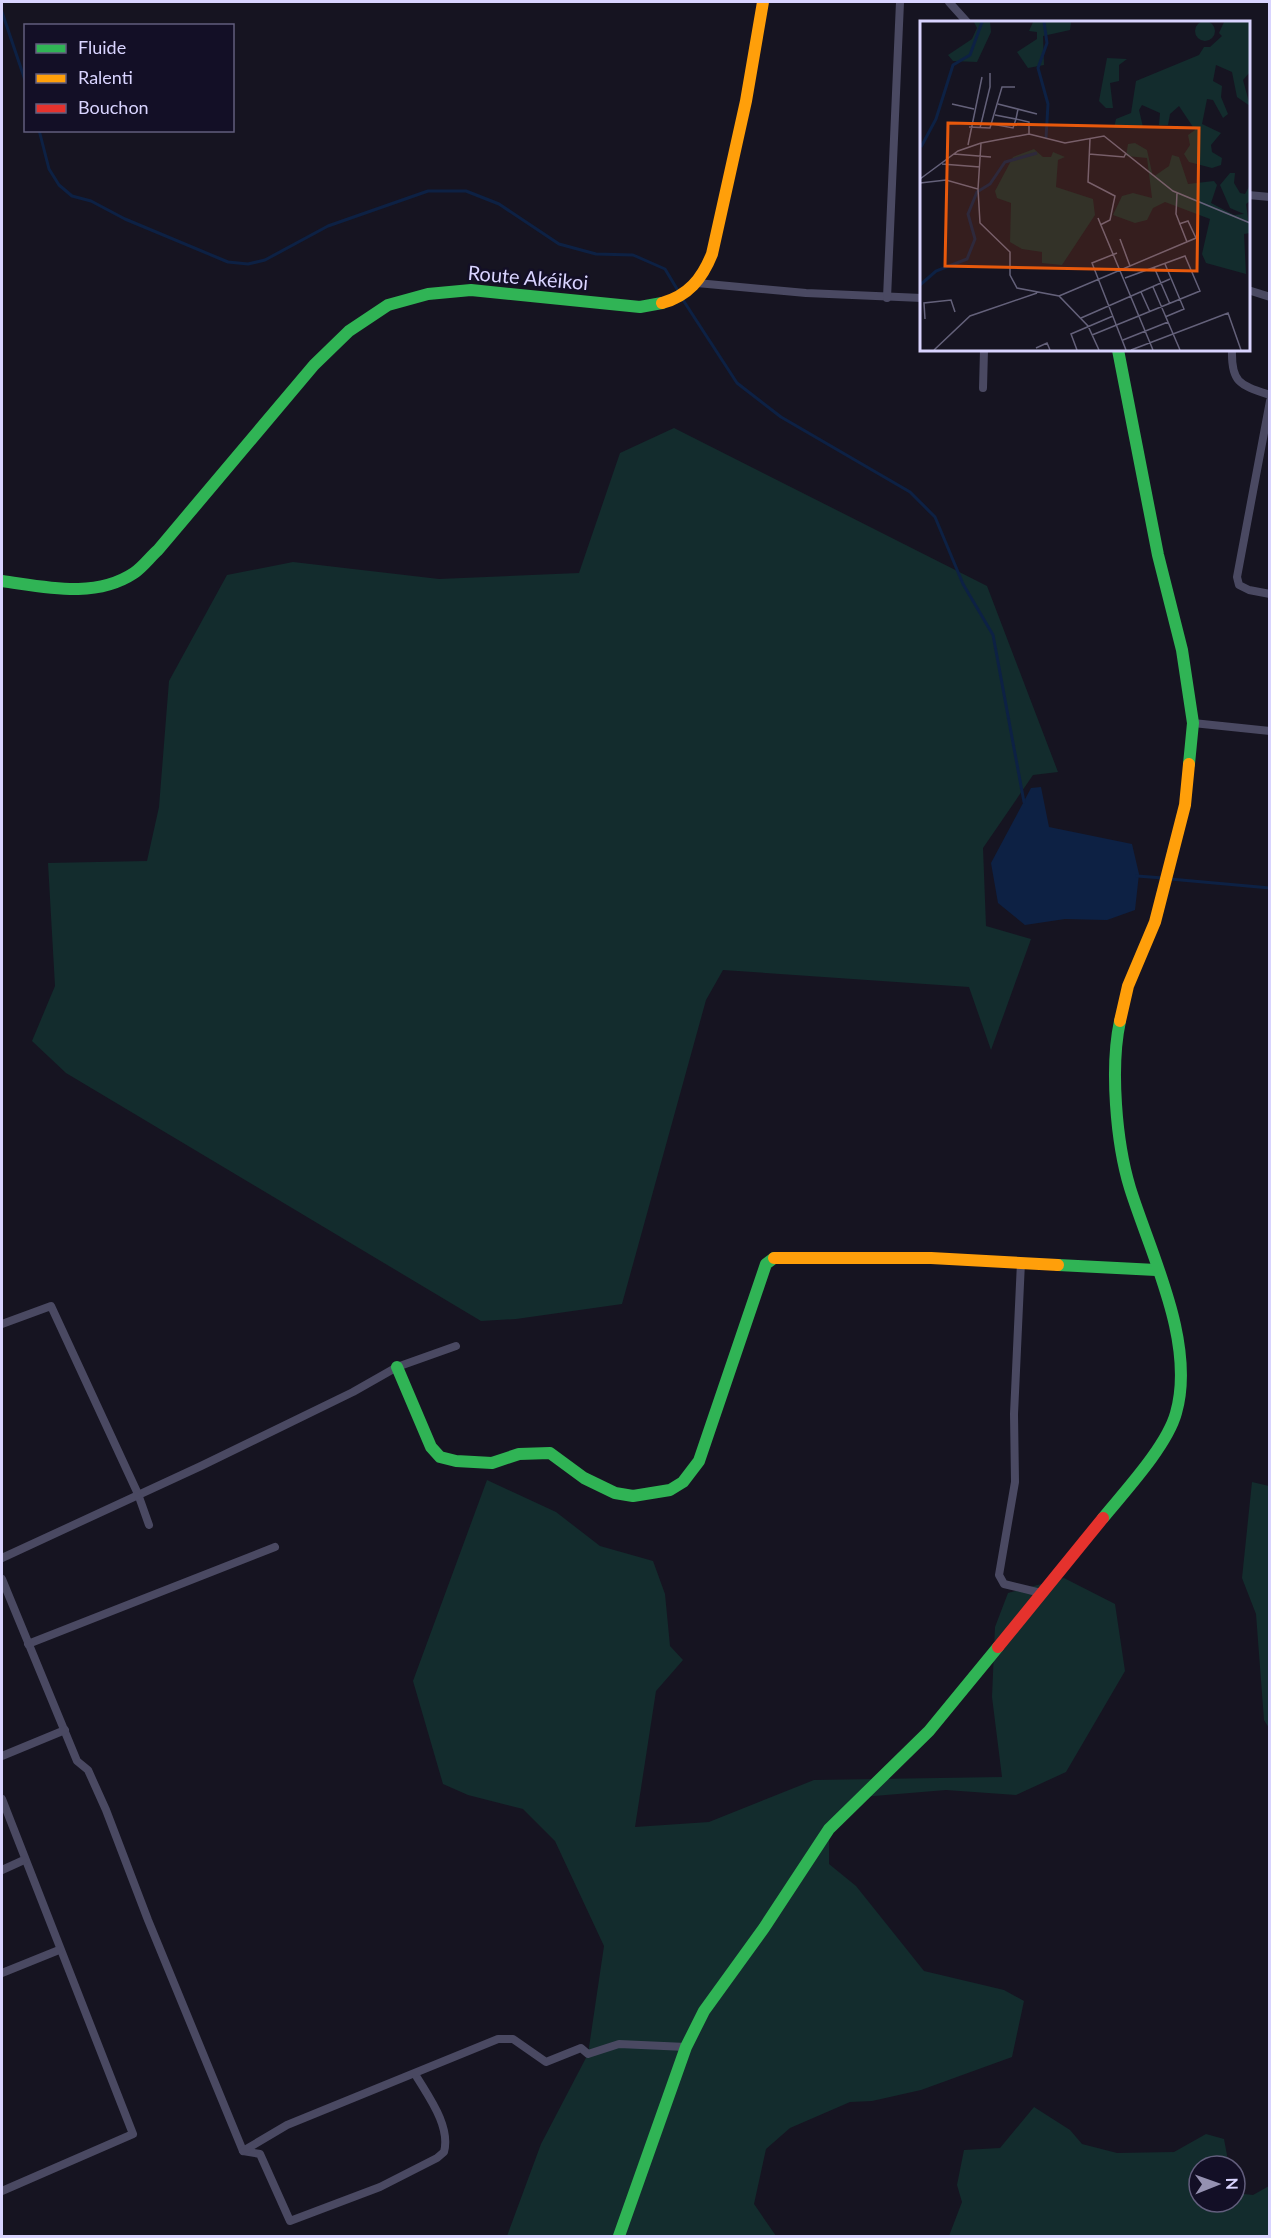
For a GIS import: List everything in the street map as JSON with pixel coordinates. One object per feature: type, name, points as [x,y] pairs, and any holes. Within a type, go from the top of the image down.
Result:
[{"type":"street","points":[[763,2],[744,112],[712,247],[704,271],[697,283],[887,298],[920,298]]},
{"type":"street","points":[[887,298],[900,2]]},
{"type":"street","points":[[949,2],[966,21]]},
{"type":"street","points":[[1250,195],[1269,197]]},
{"type":"street","name":"Route Akéikoi","points":[[2,581],[68,590],[88,589],[113,584],[135,572],[158,550],[314,365],[349,331],[388,305],[428,294],[471,290],[520,293],[640,307],[659,305],[680,297],[697,283]]},
{"type":"street","points":[[1250,291],[1269,297]]},
{"type":"street","points":[[983,388],[984,351]]},
{"type":"street","points":[[619,2236],[686,2047],[704,2011],[783,1900],[829,1829],[929,1731],[1155,1452],[1176,1415],[1180,1394],[1180,1359],[1174,1321],[1129,1185],[1117,1114],[1115,1044],[1128,986],[1155,922],[1185,805],[1193,723],[1182,650],[1158,555],[1118,351]]},
{"type":"street","points":[[1232,351],[1232,367],[1236,379],[1244,387],[1269,395]]},
{"type":"street","points":[[1269,401],[1236,577],[1239,585],[1249,590],[1269,594]]},
{"type":"street","points":[[1193,723],[1269,731]]},
{"type":"street","points":[[397,1367],[431,1447],[444,1459],[492,1463],[519,1454],[550,1453],[584,1478],[615,1493],[633,1496],[653,1494],[669,1490],[684,1482],[699,1461],[740,1335],[768,1260],[822,1257],[931,1258],[1156,1270]]},
{"type":"street","points":[[1021,1262],[1014,1414],[1015,1482],[999,1575],[1004,1584],[1041,1593]]},
{"type":"street","points":[[2,1323],[51,1306],[138,1494],[149,1525]]},
{"type":"street","points":[[2,1558],[353,1392],[397,1367],[456,1346]]},
{"type":"street","points":[[28,1644],[275,1547]]},
{"type":"street","points":[[2,1579],[77,1761],[88,1770],[106,1810],[148,1920],[243,2151]]},
{"type":"street","points":[[2,1756],[65,1730]]},
{"type":"street","points":[[2,1799],[59,1950],[133,2134],[2,2191]]},
{"type":"street","points":[[2,1870],[24,1860]]},
{"type":"street","points":[[2,1973],[59,1950]]},
{"type":"street","points":[[243,2151],[287,2125],[498,2039],[507,2038],[546,2061],[581,2048],[588,2054],[619,2044],[686,2047]]},
{"type":"street","points":[[243,2151],[260,2154],[290,2221],[380,2187],[437,2158],[444,2152],[445,2134],[415,2074]]},
{"type":"green space","points":[[674,428],[987,586],[1058,772],[1033,775],[983,848],[986,926],[1031,939],[991,1050],[969,987],[723,970],[706,1000],[622,1304],[516,1319],[481,1321],[66,1073],[32,1041],[55,986],[48,863],[147,861],[159,807],[169,681],[227,575],[293,562],[439,579],[579,573],[620,453]]},
{"type":"green space","points":[[487,1480],[556,1512],[600,1546],[653,1561],[665,1594],[670,1646],[683,1660],[656,1691],[635,1827],[709,1822],[814,1780],[1002,1777],[992,1697],[995,1627],[1008,1593],[1064,1578],[1115,1604],[1125,1671],[1066,1772],[1016,1795],[946,1790],[862,1797],[829,1829],[829,1864],[856,1886],[924,1971],[1004,1990],[1024,2001],[1012,2057],[921,2090],[872,2101],[850,2102],[790,2128],[766,2149],[754,2204],[776,2236],[507,2236],[541,2144],[588,2054],[604,1946],[555,1841],[523,1809],[468,1795],[443,1784],[413,1681]]},
{"type":"green space","points":[[1252,1482],[1269,1486],[1269,1728],[1264,1720],[1256,1614],[1242,1578]]},
{"type":"green space","points":[[1034,2107],[1070,2130],[1082,2144],[1117,2153],[1174,2152],[1206,2134],[1224,2139],[1227,2154],[1187,2154],[1187,2214],[1247,2214],[1247,2194],[1253,2195],[1269,2186],[1269,2236],[949,2236],[962,2202],[957,2185],[964,2150],[1000,2148]]},
{"type":"water","points":[[1041,787],[1049,827],[1132,844],[1139,874],[1135,910],[1107,920],[1065,919],[1025,925],[998,903],[991,863],[1031,788]]},
{"type":"waterway","points":[[2,12],[24,77]]},
{"type":"waterway","points":[[40,132],[49,169],[59,185],[72,196],[91,201],[125,219],[228,262],[248,264],[265,260],[328,226],[428,191],[466,191],[499,204],[559,244],[596,254],[633,255],[665,269],[680,294]]},
{"type":"waterway","points":[[683,300],[737,383],[781,417],[910,492],[935,517],[963,584],[993,635],[1024,802]]},
{"type":"waterway","points":[[1137,876],[1163,878]]},
{"type":"waterway","points":[[1170,879],[1270,888]]},
{"type":"traffic: fast","points":[[2,581],[53,588],[87,589],[119,581],[134,573],[158,550],[314,365],[349,331],[388,305],[428,294],[471,290],[640,307],[662,303]]},
{"type":"traffic: fast","points":[[1118,351],[1158,555],[1182,650],[1193,723],[1189,764]]},
{"type":"traffic: fast","points":[[1103,1518],[1164,1440],[1176,1413],[1181,1386],[1176,1329],[1159,1270],[1130,1188],[1121,1149],[1115,1082],[1120,1021]]},
{"type":"traffic: fast","points":[[397,1367],[431,1447],[440,1457],[456,1461],[492,1463],[519,1454],[550,1453],[584,1478],[615,1493],[633,1496],[670,1490],[683,1482],[699,1461],[766,1264],[774,1258]]},
{"type":"traffic: fast","points":[[1058,1265],[1156,1270]]},
{"type":"traffic: fast","points":[[619,2236],[686,2047],[704,2011],[764,1928],[829,1829],[929,1731],[998,1647]]},
{"type":"traffic: slow","points":[[662,303],[687,291],[699,279],[712,254],[746,101],[763,2]]},
{"type":"traffic: slow","points":[[1120,1021],[1128,986],[1155,922],[1185,805],[1189,764]]},
{"type":"traffic: slow","points":[[774,1258],[931,1258],[1058,1265]]},
{"type":"traffic: jam","points":[[998,1647],[1103,1518]]}]
